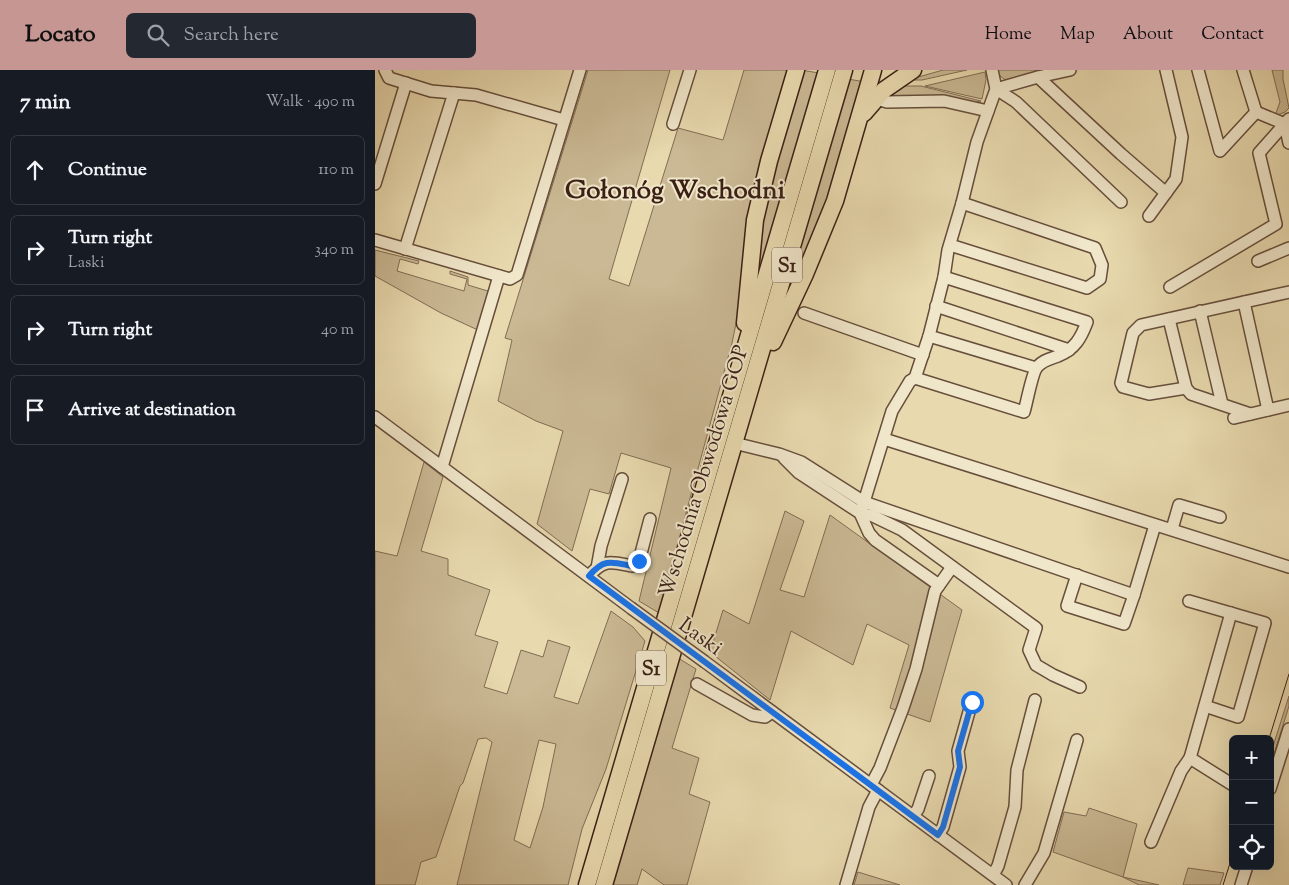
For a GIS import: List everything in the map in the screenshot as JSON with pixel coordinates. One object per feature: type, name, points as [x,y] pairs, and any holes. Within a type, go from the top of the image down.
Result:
[{"type":"highway","name":"Wschodnia Obwodowa GOP","points":[[587,885],[827,70]]},
{"type":"highway","name":"Wschodnia Obwodowa GOP","points":[[604,885],[844,70]]},
{"type":"highway","points":[[754,376],[773,342],[823,232],[835,201],[873,70]]},
{"type":"highway","points":[[860,119],[875,99],[889,86],[913,70]]},
{"type":"highway","points":[[746,346],[745,317],[755,220],[793,74]]},
{"type":"street","points":[[385,70],[389,78],[431,91],[476,95],[564,120]]},
{"type":"street","points":[[375,240],[510,279],[517,275],[580,70]]},
{"type":"street","points":[[673,124],[691,70]]},
{"type":"street","points":[[939,585],[875,540],[869,533],[862,508],[892,411],[910,381],[915,378],[929,336],[977,142],[995,89],[992,70]]},
{"type":"street","points":[[995,89],[1071,70]]},
{"type":"street","points":[[1149,216],[1176,179],[1182,137],[1166,70]]},
{"type":"street","points":[[1198,70],[1220,151],[1256,112]]},
{"type":"street","points":[[1243,70],[1256,112]]},
{"type":"street","points":[[1038,77],[1166,193]]},
{"type":"street","points":[[375,184],[406,83]]},
{"type":"street","points":[[995,89],[1016,102],[1121,202]]},
{"type":"street","points":[[405,248],[454,93]]},
{"type":"street","points":[[875,99],[887,102],[944,101],[988,111]]},
{"type":"street","points":[[1256,112],[1287,121]]},
{"type":"street","points":[[1287,121],[1289,143]]},
{"type":"street","points":[[1170,286],[1276,224],[1259,153],[1287,121]]},
{"type":"street","points":[[950,245],[1087,288],[1100,279],[1102,265],[1095,248],[962,203]]},
{"type":"street","points":[[1258,261],[1289,248]]},
{"type":"street","points":[[442,467],[499,276]]},
{"type":"street","points":[[915,378],[1024,412],[1035,368],[1043,361],[1059,356],[1069,350],[1081,339],[1087,322],[944,277]]},
{"type":"street","points":[[1186,388],[1149,394],[1123,387],[1121,384],[1133,333],[1141,325],[1289,292]]},
{"type":"street","points":[[1244,302],[1268,410]]},
{"type":"street","points":[[935,306],[1069,350]]},
{"type":"street","points":[[1200,311],[1221,404]]},
{"type":"street","points":[[804,313],[923,355]]},
{"type":"street","points":[[1169,318],[1186,388],[1191,394],[1250,414]]},
{"type":"street","points":[[929,336],[1035,368]]},
{"type":"street","points":[[1234,418],[1289,405]]},
{"type":"street","name":"Laski","points":[[375,417],[442,467],[593,572],[631,608],[1006,885]]},
{"type":"street","points":[[884,439],[1289,567]]},
{"type":"street","points":[[734,443],[779,454],[801,462],[873,516],[902,530],[1036,628],[1029,650],[1035,665],[1080,686]]},
{"type":"street","points":[[593,572],[622,479]]},
{"type":"street","points":[[1172,529],[1179,505],[1220,517]]},
{"type":"street","points":[[862,508],[1077,575],[1134,595]]},
{"type":"street","points":[[593,572],[611,561],[632,566],[639,561],[650,519]]},
{"type":"street","points":[[1077,575],[1067,606],[1124,624],[1155,525]]},
{"type":"street","points":[[846,885],[880,768],[903,708],[915,669],[935,591],[952,567]]},
{"type":"street","points":[[1189,601],[1265,623],[1237,717],[1205,706]]},
{"type":"street","points":[[1151,842],[1181,771],[1190,758],[1231,613]]},
{"type":"street","points":[[697,684],[752,715],[765,717],[772,712]]},
{"type":"street","points":[[993,875],[998,866],[1015,807],[1017,770],[1035,700]]},
{"type":"street","points":[[938,835],[943,827],[960,767],[958,751],[972,702]]},
{"type":"street","points":[[1274,780],[1286,749],[1289,729]]},
{"type":"street","points":[[1025,885],[1044,853],[1077,740]]},
{"type":"street","points":[[1190,758],[1229,782]]},
{"type":"street","points":[[913,816],[918,809],[929,776]]},
{"type":"street","points":[[1241,885],[1246,870]]},
{"type":"shaded area","points":[[588,70],[670,70],[609,279],[629,286],[678,128],[723,140],[744,70],[786,70],[787,73],[732,343],[659,613],[639,601],[671,468],[621,453],[609,494],[590,489],[572,551],[537,524],[563,431],[536,421],[498,401],[512,340],[505,338]]},
{"type":"shaded area","points":[[801,70],[819,73],[754,296],[759,225]]},
{"type":"shaded area","points":[[943,70],[967,70],[922,80],[908,80]]},
{"type":"shaded area","points":[[997,70],[1038,70],[1040,73],[1007,81],[1000,76]]},
{"type":"shaded area","points":[[1272,70],[1283,70],[1289,108],[1275,116],[1280,102]]},
{"type":"shaded area","points":[[985,72],[986,80],[982,99],[925,86]]},
{"type":"shaded area","points":[[848,79],[865,82],[820,227],[784,300]]},
{"type":"shaded area","points":[[898,86],[921,86],[981,101],[972,103],[886,100]]},
{"type":"shaded area","points":[[375,250],[419,261],[418,264],[400,259],[397,271],[464,291],[467,279],[450,274],[450,271],[468,277],[468,285],[491,292],[480,331],[441,313],[375,276]]},
{"type":"shaded area","points":[[424,462],[443,477],[421,551],[448,559],[448,575],[490,590],[475,635],[498,642],[484,687],[507,694],[521,650],[543,657],[548,640],[570,647],[554,697],[578,704],[611,611],[633,627],[645,641],[606,769],[582,829],[568,885],[457,885],[492,742],[486,738],[478,739],[436,857],[421,862],[415,885],[375,885],[375,551],[397,556]],"holes":[[[539,740],[556,744],[543,807],[530,848],[514,840]]]},
{"type":"shaded area","points":[[785,511],[804,521],[780,590],[804,597],[830,515],[962,610],[930,722],[890,708],[909,645],[867,624],[853,665],[791,631],[770,700],[710,652],[723,610],[749,624]]},
{"type":"shaded area","points":[[678,658],[696,669],[672,748],[699,758],[689,794],[710,802],[687,885],[664,885],[642,869],[637,885],[612,885]]},
{"type":"shaded area","points":[[1289,696],[1289,706],[1274,754],[1274,743]]},
{"type":"shaded area","points":[[1089,808],[1137,824],[1123,877],[1053,852],[1064,812],[1086,816]]},
{"type":"shaded area","points":[[1188,868],[1224,873],[1220,885],[1183,885]]},
{"type":"shaded area","points":[[858,872],[900,885],[854,885]]},
{"type":"shaded area","points":[[1123,877],[1159,885],[1139,885]]},
{"type":"tram line","points":[[1270,735],[1289,674]]},
{"type":"tram line","points":[[1223,885],[1229,866]]},
{"type":"district","name":"Gołonóg Wschodni","points":[[675,189]]},
{"type":"route","points":[[639,561],[632,566],[611,561],[597,568],[589,576],[938,835],[943,827],[960,767],[958,751],[972,702]]}]
